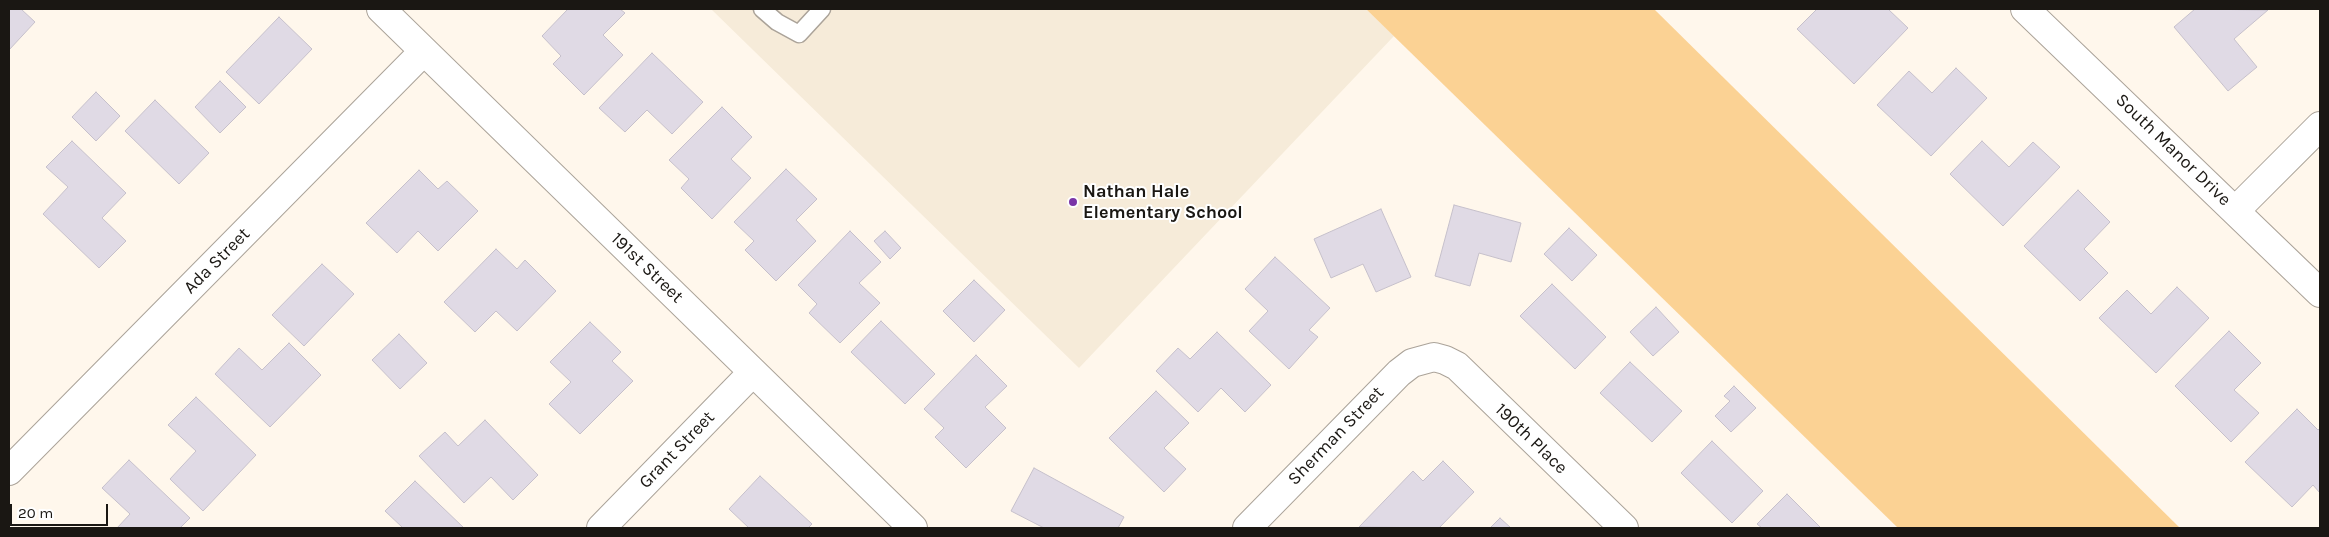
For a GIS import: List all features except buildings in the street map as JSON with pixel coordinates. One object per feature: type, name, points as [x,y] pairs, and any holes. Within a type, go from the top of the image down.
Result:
[{"type":"street","name":"191st Street","points":[[381,9],[913,528]]},
{"type":"street","name":"South Manor Drive","points":[[2025,9],[2236,210],[2320,293]]},
{"type":"street","name":"Ada Street","points":[[9,471],[424,51]]},
{"type":"street","points":[[2236,210],[2320,126]]},
{"type":"street","name":"Sherman Street","points":[[1247,528],[1399,373],[1412,363],[1434,358]]},
{"type":"street","name":"190th Place","points":[[1434,358],[1445,360],[1457,366],[1624,528]]},
{"type":"street","name":"Grant Street","points":[[601,528],[753,372]]},
{"type":"lane","points":[[762,9],[776,22],[799,34],[822,9]]},
{"type":"shaded area","name":"Nathan Hale Elementary School","points":[[711,9],[1366,9],[1394,36],[1079,368]]},
{"type":"shaded area","points":[[1366,9],[1654,9],[2180,528],[1898,528]]},
{"type":"place","name":"Nathan Hale Elementary School","points":[[1073,202]]}]
